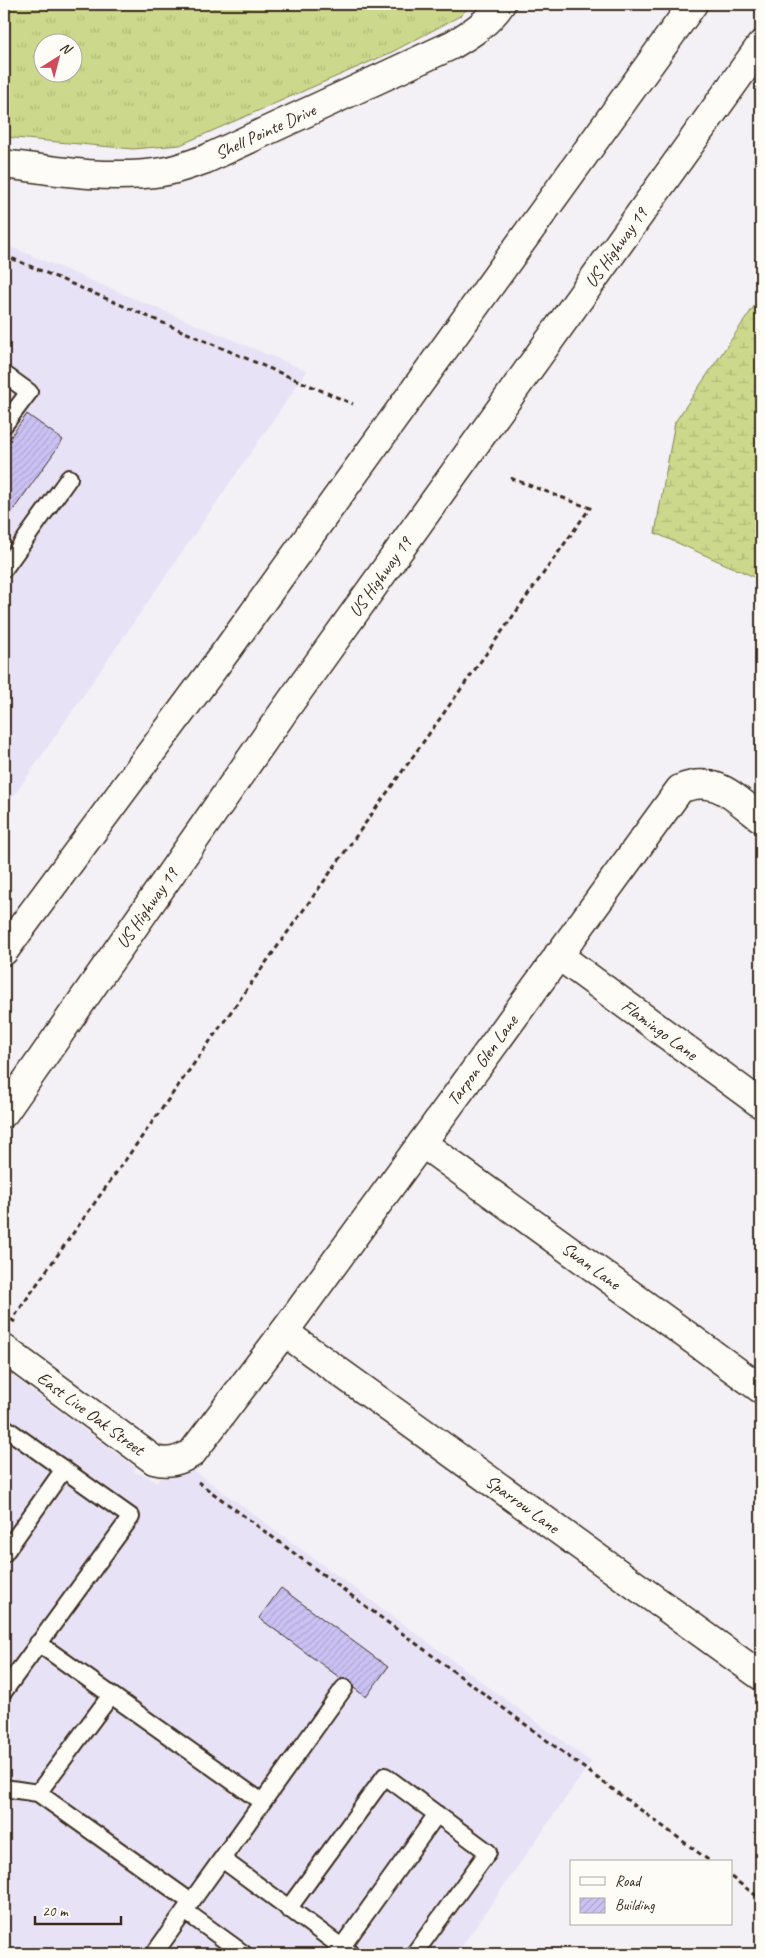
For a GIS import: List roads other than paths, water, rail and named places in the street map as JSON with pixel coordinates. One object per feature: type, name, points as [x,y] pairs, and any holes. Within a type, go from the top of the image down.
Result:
[{"type":"main road","name":"Shell Pointe Drive","points":[[4,164],[112,175],[161,172],[183,167],[215,155],[452,45],[472,33],[494,14],[501,4]]},
{"type":"main road","points":[[4,951],[227,650],[693,4]]},
{"type":"main road","name":"US Highway 19","points":[[4,1113],[295,696],[761,45]]},
{"type":"main road","name":"Tarpon Glen Lane","points":[[154,1460],[161,1462],[176,1461],[192,1453],[284,1332],[680,789],[692,783],[717,786],[761,818]]},
{"type":"main road","points":[[4,966],[29,918]]},
{"type":"main road","name":"Flamingo Lane","points":[[558,955],[761,1104]]},
{"type":"main road","name":"Swan Lane","points":[[422,1143],[761,1389]]},
{"type":"main road","name":"Sparrow Lane","points":[[284,1332],[757,1665]]},
{"type":"main road","name":"East Live Oak Street","points":[[4,1349],[154,1460]]},
{"type":"lane","points":[[4,374],[29,392],[4,425]]},
{"type":"lane","points":[[4,569],[69,478]]},
{"type":"lane","points":[[4,1427],[131,1517],[4,1691]]},
{"type":"lane","points":[[4,1554],[64,1470]]},
{"type":"lane","points":[[38,1643],[262,1802]]},
{"type":"lane","points":[[154,1954],[344,1688]]},
{"type":"lane","points":[[38,1793],[111,1695]]},
{"type":"lane","points":[[288,1908],[385,1776],[488,1852],[414,1954]]},
{"type":"lane","points":[[4,1788],[38,1793],[188,1906],[244,1954]]},
{"type":"lane","points":[[222,1859],[346,1951],[437,1814]]}]
